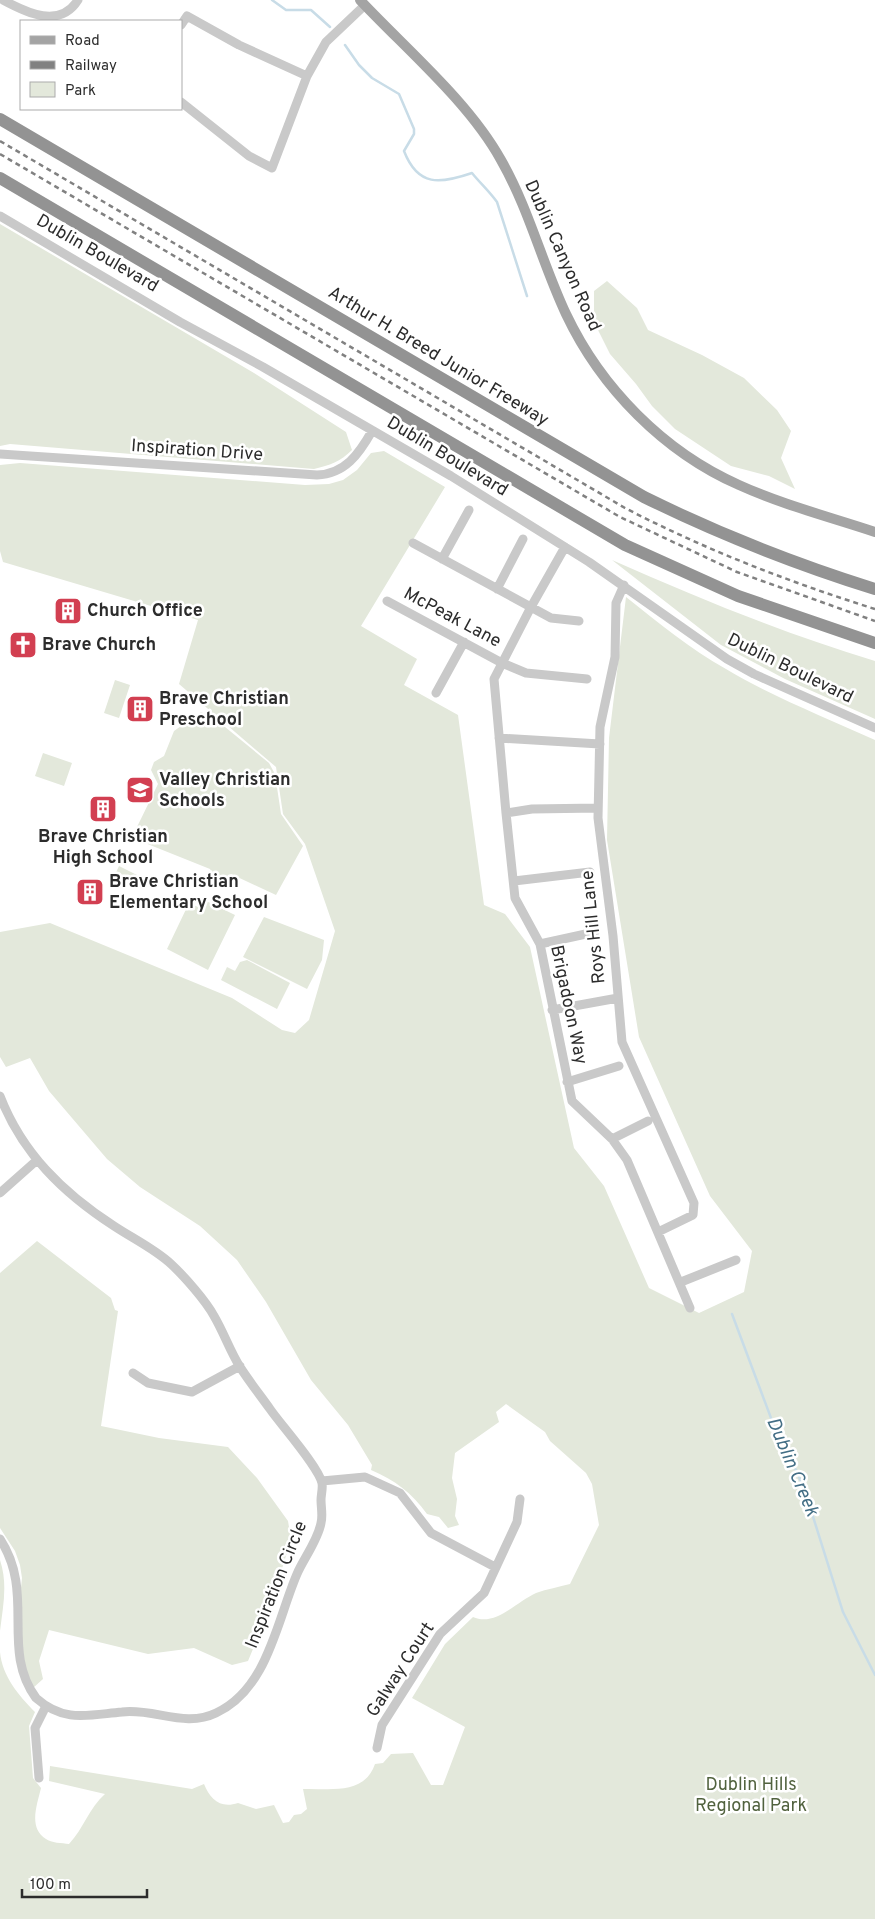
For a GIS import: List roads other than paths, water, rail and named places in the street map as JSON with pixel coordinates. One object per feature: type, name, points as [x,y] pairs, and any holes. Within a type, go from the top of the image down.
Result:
[{"type":"highway","name":"Arthur H. Breed Junior Freeway","points":[[0,119],[644,497],[743,543],[812,569],[875,589]]},
{"type":"highway","points":[[0,178],[625,545],[738,596],[875,643]]},
{"type":"main road","name":"Dublin Canyon Road","points":[[363,3],[453,97],[491,144],[526,211],[573,328],[604,377],[635,412],[678,450],[733,483],[776,500],[875,532]]},
{"type":"street","points":[[4,0],[37,16],[56,16],[74,7],[78,0]]},
{"type":"street","points":[[182,103],[249,156],[272,168],[306,76],[326,42],[363,3]]},
{"type":"street","points":[[182,24],[187,16],[239,46],[306,76]]},
{"type":"street","name":"Dublin Boulevard","points":[[0,216],[452,476],[624,585],[727,659],[754,674],[875,728]]},
{"type":"street","name":"Inspiration Drive","points":[[0,454],[317,476],[335,472],[350,462],[372,431]]},
{"type":"street","points":[[442,559],[469,510]]},
{"type":"street","points":[[497,588],[523,539]]},
{"type":"street","points":[[413,544],[551,618],[579,620]]},
{"type":"street","name":"Brigadoon Way","points":[[565,547],[531,607],[494,679],[515,898],[540,944],[572,1101],[612,1139],[627,1160],[681,1282],[690,1308]]},
{"type":"street","name":"Roys Hill Lane","points":[[624,585],[616,603],[615,658],[603,711],[598,808],[622,1042],[694,1203],[693,1215],[658,1232]]},
{"type":"street","name":"McPeak Lane","points":[[386,601],[502,663],[526,673],[586,679]]},
{"type":"street","points":[[436,693],[464,642]]},
{"type":"street","points":[[499,738],[600,744]]},
{"type":"street","points":[[506,813],[532,809],[598,808]]},
{"type":"street","points":[[514,881],[590,872]]},
{"type":"street","points":[[540,944],[596,932]]},
{"type":"street","points":[[552,1010],[618,998]]},
{"type":"street","points":[[567,1082],[619,1066]]},
{"type":"street","points":[[0,1096],[9,1120],[36,1161],[87,1209],[170,1263],[213,1313],[240,1366],[322,1482],[365,1477],[400,1493],[431,1533],[495,1567]]},
{"type":"street","points":[[612,1139],[648,1120]]},
{"type":"street","points":[[0,1194],[36,1161]]},
{"type":"street","points":[[681,1282],[736,1260]]},
{"type":"street","points":[[133,1373],[148,1383],[192,1392],[240,1366]]},
{"type":"street","name":"Inspiration Circle","points":[[10,1655],[16,1674],[24,1685],[46,1706],[72,1716],[140,1712],[177,1719],[200,1718],[230,1706],[250,1683],[274,1644],[296,1576],[321,1524],[322,1482]]},
{"type":"street","name":"Galway Court","points":[[377,1748],[382,1725],[440,1634],[484,1593],[517,1522],[520,1500]]},
{"type":"street","points":[[0,1539],[8,1552],[14,1576],[8,1643]]},
{"type":"street","points":[[39,1778],[35,1728],[46,1706]]},
{"type":"waterway","name":"Dublin Creek","points":[[272,0],[286,10],[311,10],[330,27]]},
{"type":"waterway","name":"Dublin Creek","points":[[345,45],[359,65],[372,78],[399,94],[414,129],[414,134],[404,151],[416,171],[423,177],[431,180],[450,179],[472,173],[497,202],[527,296]]},
{"type":"waterway","name":"Dublin Creek","points":[[732,1314],[777,1434],[783,1442],[804,1488],[843,1612],[875,1675]]},
{"type":"railway","points":[[0,141],[625,508],[686,538],[748,564],[811,588],[875,609]]},
{"type":"railway","points":[[0,154],[620,517],[737,572],[875,621]]},
{"type":"place","name":"Church Office","points":[[68,611]]},
{"type":"place","name":"Brave Church","points":[[23,645]]},
{"type":"place","name":"Brave Christian Preschool","points":[[140,709]]},
{"type":"place","name":"Valley Christian Schools","points":[[140,790]]},
{"type":"place","name":"Brave Christian High School","points":[[103,809]]},
{"type":"place","name":"Brave Christian Elementary School","points":[[90,892]]},
{"type":"park label","name":"Dublin Hills Regional Park","points":[[751,1795]]}]
